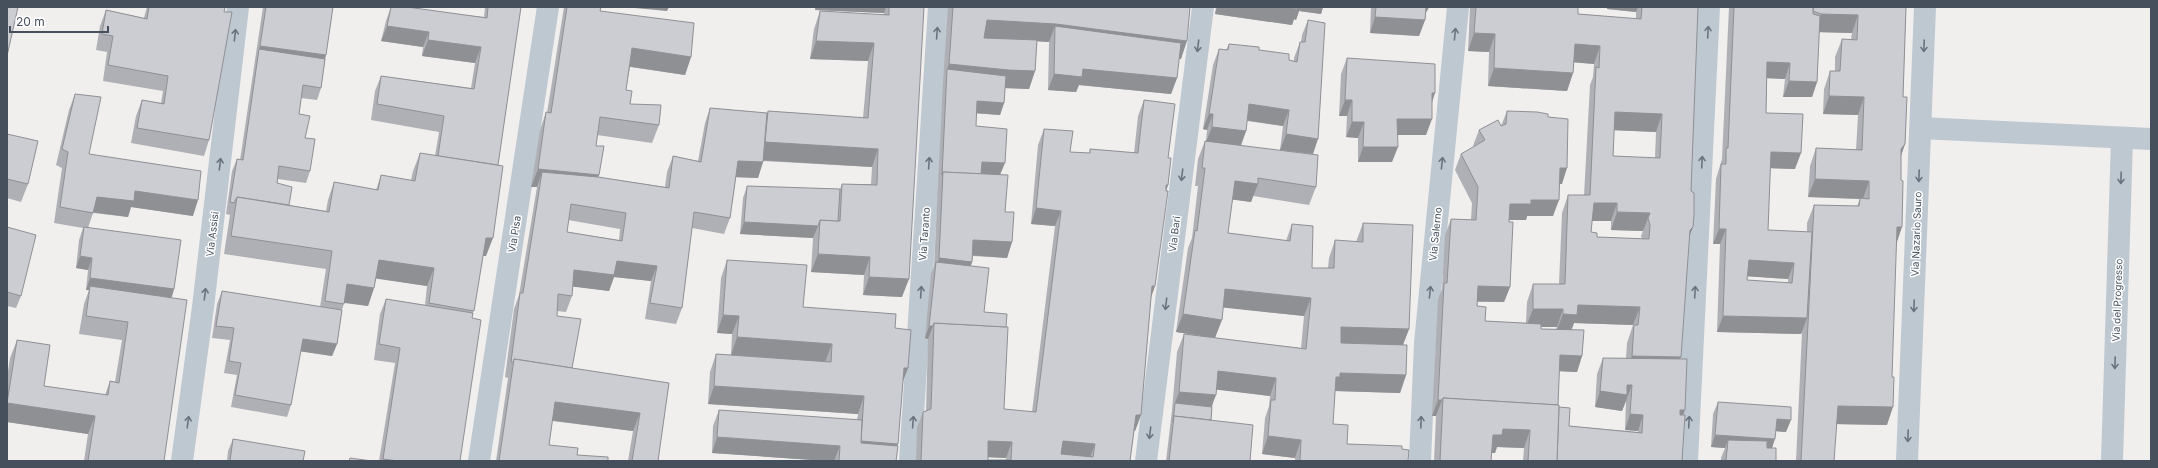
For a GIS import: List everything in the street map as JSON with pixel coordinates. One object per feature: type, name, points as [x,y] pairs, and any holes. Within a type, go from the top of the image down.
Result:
[{"type":"street","name":"Via Assisi","points":[[182,461],[204,299],[238,7]]},
{"type":"street","name":"Via Pisa","points":[[480,461],[548,7]]},
{"type":"street","name":"Via Taranto","points":[[910,461],[939,7]]},
{"type":"street","name":"Via Bari","points":[[1146,461],[1203,7]]},
{"type":"street","name":"Via Salerno","points":[[1420,461],[1425,343],[1458,7]]},
{"type":"street","points":[[1687,461],[1709,7]]},
{"type":"street","name":"Via Nazario Sauro","points":[[1908,461],[1925,7]]},
{"type":"street","points":[[1920,128],[2122,139],[2151,139]]},
{"type":"street","name":"Via del Progresso","points":[[2112,461],[2122,139]]},
{"type":"building","points":[[7,7],[18,7],[7,56]]},
{"type":"building","points":[[149,7],[225,7],[224,12],[232,12],[209,140],[137,128],[142,100],[164,104],[168,76],[108,65],[113,36],[102,34],[106,10],[147,19]]},
{"type":"building","points":[[266,7],[333,7],[326,55],[260,46]]},
{"type":"building","points":[[391,7],[407,7],[487,18],[488,7],[521,7],[498,165],[438,156],[444,116],[377,104],[381,76],[474,89],[481,47],[428,40],[429,32],[387,26]]},
{"type":"building","points":[[567,7],[601,7],[600,11],[694,23],[691,57],[632,48],[626,90],[632,91],[630,104],[661,105],[659,125],[600,117],[596,146],[604,146],[599,175],[538,169],[546,112],[551,113]]},
{"type":"building","points":[[889,7],[924,7],[909,279],[869,277],[870,257],[818,254],[820,220],[840,221],[842,184],[877,185],[878,149],[765,142],[768,111],[868,118],[874,43],[816,41],[820,11],[889,15]]},
{"type":"building","points":[[953,7],[1190,7],[1187,41],[1056,24],[987,20],[984,38],[1037,40],[1035,71],[949,64]]},
{"type":"building","points":[[1281,7],[1298,7],[1297,9]]},
{"type":"building","points":[[1376,7],[1426,7],[1425,20],[1375,17]]},
{"type":"building","points":[[1476,7],[1578,7],[1578,14],[1641,19],[1642,7],[1698,7],[1691,191],[1694,193],[1694,215],[1693,227],[1690,230],[1681,357],[1632,356],[1634,325],[1638,325],[1640,307],[1578,305],[1577,315],[1563,314],[1563,309],[1533,309],[1533,284],[1565,284],[1568,195],[1590,195],[1596,67],[1599,68],[1600,46],[1575,44],[1573,73],[1494,68],[1495,34],[1474,33]],"holes":[[[1615,112],[1662,114],[1660,158],[1613,156]],[[1594,203],[1617,203],[1617,212],[1650,213],[1648,218],[1650,225],[1649,239],[1597,237],[1597,233],[1591,232]]]},
{"type":"building","points":[[1734,7],[1813,7],[1813,14],[1820,16],[1817,82],[1789,81],[1790,63],[1767,62],[1766,113],[1803,114],[1801,153],[1771,152],[1768,230],[1812,232],[1807,318],[1723,316],[1726,229],[1719,229],[1721,164],[1726,164],[1726,148],[1728,148]],"holes":[[[1749,260],[1794,263],[1792,283],[1747,280]]]},
{"type":"building","points":[[1814,7],[1906,7],[1903,97],[1907,97],[1905,144],[1901,149],[1901,180],[1903,181],[1902,227],[1897,227],[1892,377],[1894,377],[1893,407],[1838,406],[1834,461],[1801,461],[1814,205],[1859,206],[1860,198],[1869,199],[1869,181],[1815,179],[1816,148],[1862,150],[1864,97],[1829,96],[1830,71],[1840,71],[1842,39],[1857,40],[1858,15],[1821,14],[1813,11]]},
{"type":"building","points":[[1308,20],[1325,23],[1318,139],[1286,134],[1289,110],[1249,104],[1246,131],[1212,127],[1213,114],[1209,114],[1219,49],[1228,50],[1229,44],[1259,47],[1259,50],[1289,54],[1289,60],[1297,62],[1300,42],[1305,42]]},
{"type":"building","points":[[1055,26],[1181,43],[1177,78],[1083,69],[1082,77],[1054,74]]},
{"type":"building","points":[[259,49],[325,59],[321,88],[303,85],[299,114],[310,116],[305,138],[315,139],[310,171],[279,166],[277,183],[292,187],[289,205],[237,197],[234,203],[230,202],[237,159],[243,160]]},
{"type":"building","points":[[1347,58],[1435,64],[1435,93],[1432,93],[1432,119],[1397,119],[1398,147],[1363,147],[1364,122],[1352,122],[1352,100],[1345,100]]},
{"type":"building","points":[[947,69],[1006,76],[1004,103],[977,101],[976,126],[1007,129],[1005,163],[982,162],[981,174],[943,172],[942,175]]},
{"type":"building","points":[[75,94],[101,97],[89,154],[201,171],[198,200],[135,191],[134,201],[97,197],[93,213],[60,207],[68,152],[62,149]]},
{"type":"building","points":[[1144,100],[1175,104],[1168,158],[1171,158],[1168,185],[1166,185],[1166,191],[1168,191],[1155,286],[1152,286],[1141,415],[1136,415],[1130,461],[921,461],[923,412],[931,409],[934,323],[1008,327],[1004,409],[1036,412],[1061,211],[1036,208],[1044,129],[1073,131],[1070,152],[1090,153],[1090,149],[1138,153]],"holes":[[[988,441],[1012,442],[1011,460],[988,460]],[[1063,441],[1095,444],[1093,457],[1061,454]]]},
{"type":"building","points":[[710,108],[767,113],[763,162],[738,161],[730,218],[694,212],[682,308],[650,303],[657,266],[617,261],[614,275],[574,270],[572,296],[558,294],[557,316],[581,319],[572,368],[514,359],[514,362],[511,362],[520,293],[523,293],[542,172],[598,177],[669,188],[673,156],[701,162]],"holes":[[[571,204],[626,213],[622,241],[567,232]]]},
{"type":"building","points":[[1507,111],[1537,112],[1548,114],[1548,117],[1568,119],[1567,168],[1560,168],[1559,200],[1531,200],[1531,204],[1510,204],[1509,222],[1513,222],[1510,287],[1478,286],[1477,306],[1486,307],[1485,321],[1541,324],[1541,329],[1584,330],[1582,356],[1560,355],[1558,405],[1443,398],[1442,400],[1438,400],[1444,283],[1447,283],[1451,219],[1476,220],[1478,187],[1461,154],[1485,140],[1479,130],[1498,120],[1501,126],[1506,124]]},
{"type":"building","points":[[7,134],[38,141],[28,184],[7,179]]},
{"type":"building","points":[[1205,141],[1318,155],[1316,187],[1258,178],[1258,184],[1235,181],[1228,233],[1290,241],[1292,224],[1313,226],[1312,268],[1334,268],[1335,240],[1363,242],[1363,223],[1413,225],[1409,329],[1341,327],[1341,343],[1407,345],[1406,375],[1340,373],[1340,377],[1336,377],[1333,424],[1348,425],[1347,444],[1402,446],[1402,449],[1409,450],[1408,461],[1300,461],[1301,440],[1268,436],[1271,400],[1275,400],[1276,378],[1218,371],[1216,395],[1179,392],[1184,334],[1306,349],[1311,298],[1225,289],[1222,320],[1183,314],[1195,230],[1197,231],[1205,168],[1202,168]]},
{"type":"building","points":[[420,153],[503,166],[493,238],[486,238],[474,311],[429,303],[434,268],[379,260],[374,288],[347,284],[344,304],[325,301],[332,251],[231,236],[237,197],[329,212],[334,182],[378,190],[381,175],[415,181]]},
{"type":"building","points":[[943,172],[1008,175],[1005,212],[1014,212],[1012,242],[973,240],[972,262],[939,258]]},
{"type":"building","points":[[747,186],[840,189],[838,221],[820,220],[818,226],[744,222]]},
{"type":"building","points":[[7,227],[36,235],[21,296],[7,292]]},
{"type":"building","points":[[84,227],[181,240],[174,289],[90,278],[92,258],[80,256]]},
{"type":"building","points":[[727,260],[807,265],[803,307],[896,314],[895,328],[911,330],[908,368],[904,368],[898,444],[861,441],[864,396],[714,386],[716,354],[831,362],[832,344],[737,337],[739,316],[723,315]]},
{"type":"building","points":[[936,262],[989,268],[984,312],[1007,314],[1006,327],[934,323],[933,326],[929,326]]},
{"type":"building","points":[[90,286],[187,300],[164,461],[88,461],[95,416],[7,403],[17,340],[50,345],[44,386],[108,395],[110,381],[119,383],[128,322],[86,316]]},
{"type":"building","points":[[222,291],[342,310],[337,344],[303,339],[291,405],[235,395],[241,363],[229,361],[234,328],[216,326]]},
{"type":"building","points":[[386,299],[473,313],[472,318],[481,320],[460,461],[398,461],[383,459],[400,348],[379,344]]},
{"type":"building","points":[[1603,358],[1687,359],[1685,410],[1680,410],[1680,415],[1685,415],[1682,461],[1557,461],[1559,407],[1570,408],[1569,426],[1642,433],[1643,415],[1630,414],[1632,385],[1627,385],[1627,395],[1600,391]]},
{"type":"building","points":[[514,359],[669,383],[658,461],[632,461],[640,413],[555,402],[549,445],[578,448],[577,455],[608,457],[608,461],[499,461]]},
{"type":"building","points":[[1443,398],[1559,405],[1557,461],[1528,461],[1530,430],[1503,429],[1502,435],[1493,435],[1491,461],[1440,461]]},
{"type":"building","points":[[1718,402],[1791,407],[1791,420],[1777,419],[1775,439],[1715,435]]},
{"type":"building","points":[[1175,403],[1212,407],[1211,420],[1174,416],[1173,422]]},
{"type":"building","points":[[719,410],[862,420],[861,443],[898,446],[896,461],[839,461],[840,446],[717,437]]},
{"type":"building","points":[[1174,416],[1253,425],[1250,461],[1169,461]]},
{"type":"building","points":[[233,439],[305,451],[303,461],[230,461]]},
{"type":"building","points":[[1728,440],[1767,441],[1767,448],[1776,448],[1776,461],[1726,461]]},
{"type":"building","points":[[350,458],[372,461],[349,461]]}]
